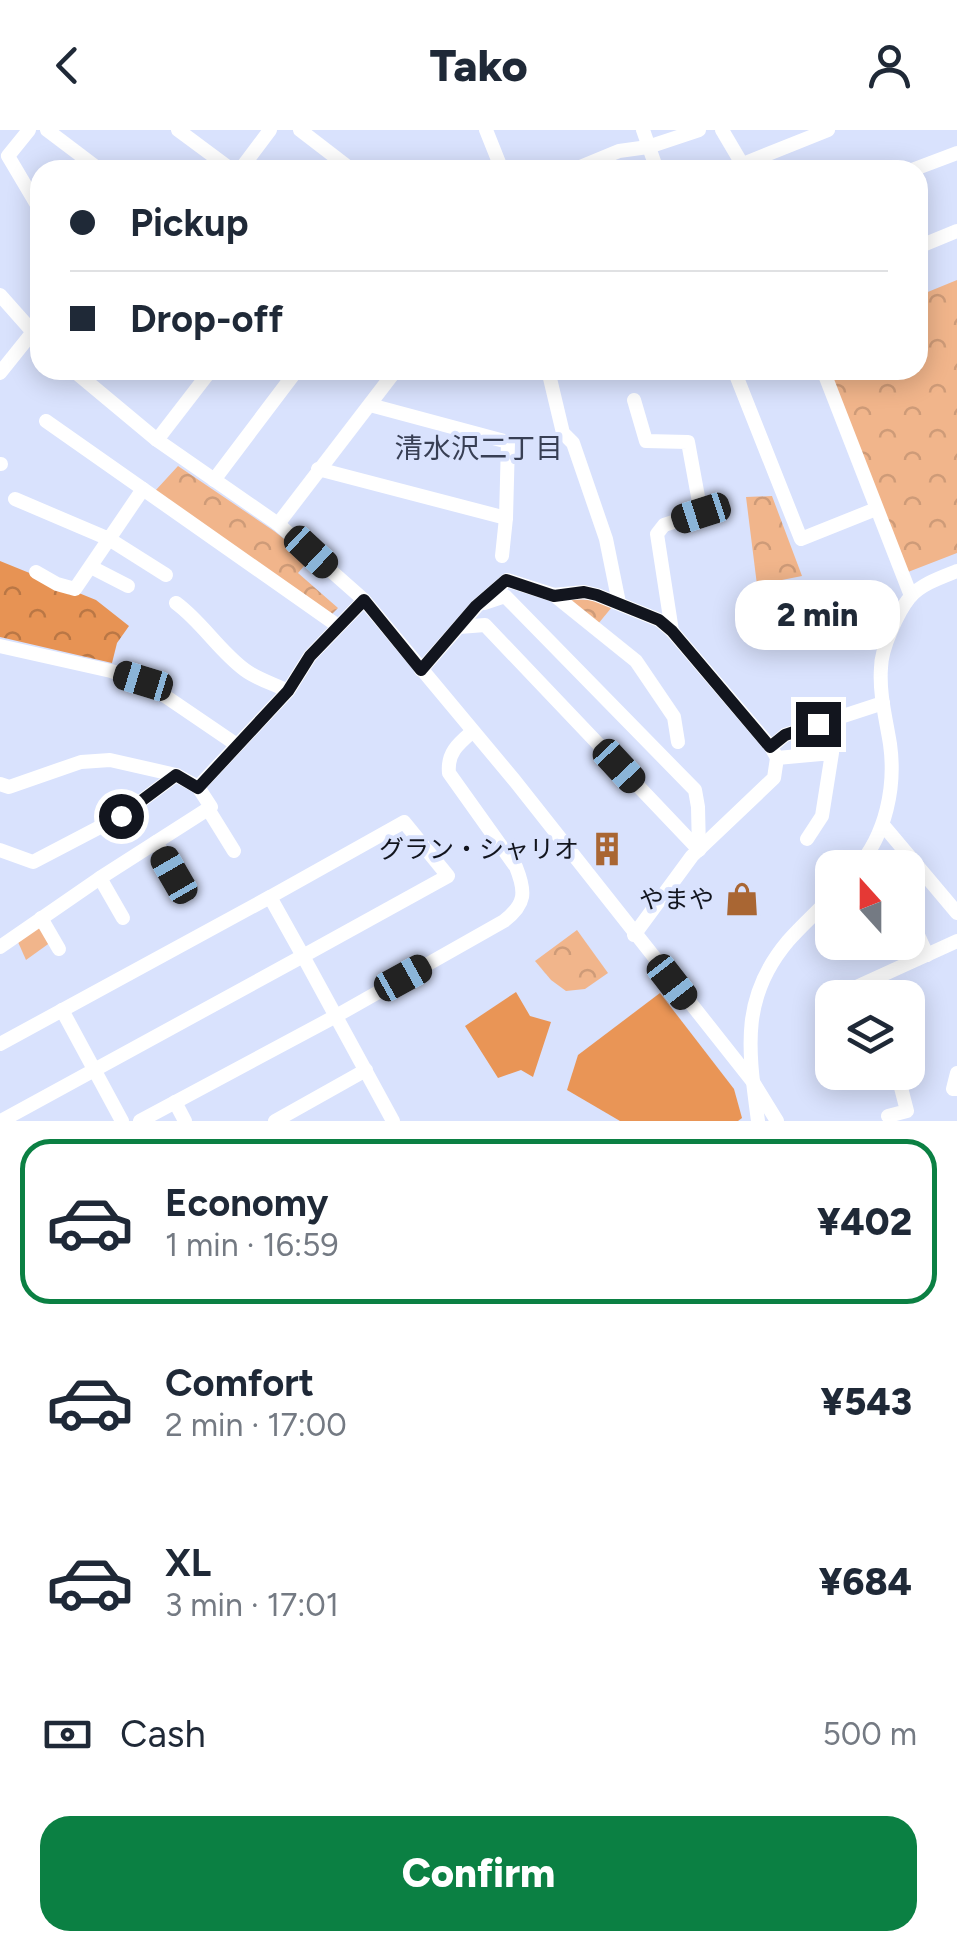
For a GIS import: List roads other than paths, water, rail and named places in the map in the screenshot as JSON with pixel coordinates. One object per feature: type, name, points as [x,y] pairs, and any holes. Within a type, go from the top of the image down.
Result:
[{"type":"street","points":[[29,130],[8,156],[30,193]]},
{"type":"street","points":[[47,130],[87,160]]},
{"type":"street","points":[[178,130],[218,160]]},
{"type":"street","points":[[248,160],[270,130]]},
{"type":"street","points":[[300,130],[339,160]]},
{"type":"street","points":[[486,130],[498,160]]},
{"type":"street","points":[[644,130],[653,160]]},
{"type":"street","points":[[597,160],[699,130]]},
{"type":"street","points":[[722,130],[740,160]]},
{"type":"street","points":[[760,160],[828,130]]},
{"type":"street","points":[[928,164],[957,152]]},
{"type":"street","points":[[928,243],[957,231]]},
{"type":"street","points":[[0,295],[30,330]]},
{"type":"street","points":[[0,373],[30,343]]},
{"type":"street","points":[[88,380],[157,440],[278,524],[364,600],[753,1082],[776,1121]]},
{"type":"street","points":[[157,440],[204,380]]},
{"type":"street","points":[[214,480],[290,380]]},
{"type":"street","points":[[278,524],[389,380]]},
{"type":"street","points":[[550,380],[563,434],[573,443],[606,539],[619,602]]},
{"type":"street","points":[[738,380],[801,540],[876,509]]},
{"type":"street","points":[[827,380],[911,596]]},
{"type":"street","points":[[634,400],[646,441],[688,442],[701,513],[664,525],[658,534],[672,631]]},
{"type":"street","points":[[370,406],[508,442],[502,556]]},
{"type":"street","points":[[46,422],[338,626]]},
{"type":"street","points":[[318,469],[506,518]]},
{"type":"street","points":[[36,572],[56,584],[75,589],[143,489]]},
{"type":"street","points":[[14,499],[109,539],[166,576]]},
{"type":"street","points":[[90,568],[128,586]]},
{"type":"street","points":[[870,850],[884,825],[891,784],[891,749],[880,668],[884,649],[911,596],[957,570]]},
{"type":"street","points":[[421,670],[476,606],[506,580],[554,596],[636,661],[674,717],[678,742]]},
{"type":"street","points":[[554,596],[584,592],[659,620],[774,753]]},
{"type":"street","points":[[476,606],[505,596],[694,790],[699,850]]},
{"type":"street","points":[[198,788],[288,691],[310,656],[364,600]]},
{"type":"street","points":[[176,604],[246,670],[288,691]]},
{"type":"street","points":[[460,627],[485,625],[699,850]]},
{"type":"street","points":[[0,646],[143,681],[237,744]]},
{"type":"street","points":[[634,934],[699,850],[774,778],[774,753],[785,735],[883,703]]},
{"type":"street","points":[[140,1121],[336,1016],[516,912],[523,897],[516,867],[449,773],[450,756],[472,732]]},
{"type":"street","points":[[774,753],[832,753],[822,816],[807,838]]},
{"type":"street","points":[[0,784],[9,787],[81,762],[110,760],[176,775],[198,788],[211,808],[0,947]]},
{"type":"street","points":[[0,850],[32,862],[121,816],[176,775]]},
{"type":"street","points":[[208,810],[234,851]]},
{"type":"street","points":[[0,1044],[404,822],[448,876],[1,1121]]},
{"type":"street","points":[[884,825],[957,912]]},
{"type":"street","points":[[156,842],[174,875]]},
{"type":"street","points":[[100,878],[124,918]]},
{"type":"street","points":[[270,897],[393,1121]]},
{"type":"street","points":[[758,1121],[749,1035],[753,1004],[773,962],[815,913]]},
{"type":"street","points":[[41,918],[59,949]]},
{"type":"street","points":[[872,980],[957,941]]},
{"type":"street","points":[[925,951],[927,955]]},
{"type":"street","points":[[62,1010],[122,1121]]},
{"type":"street","points":[[275,1121],[366,1070]]},
{"type":"street","points":[[957,1073],[953,1089],[957,1089]]},
{"type":"street","points":[[888,1116],[907,1111],[902,1090]]},
{"type":"street","points":[[175,1102],[185,1121]]},
{"type":"place","name":"グラン・シャリオ","points":[[607,849]]},
{"type":"place","name":"やまや","points":[[742,899]]},
{"type":"district","name":"清水沢二丁目","points":[[479,448]]}]
